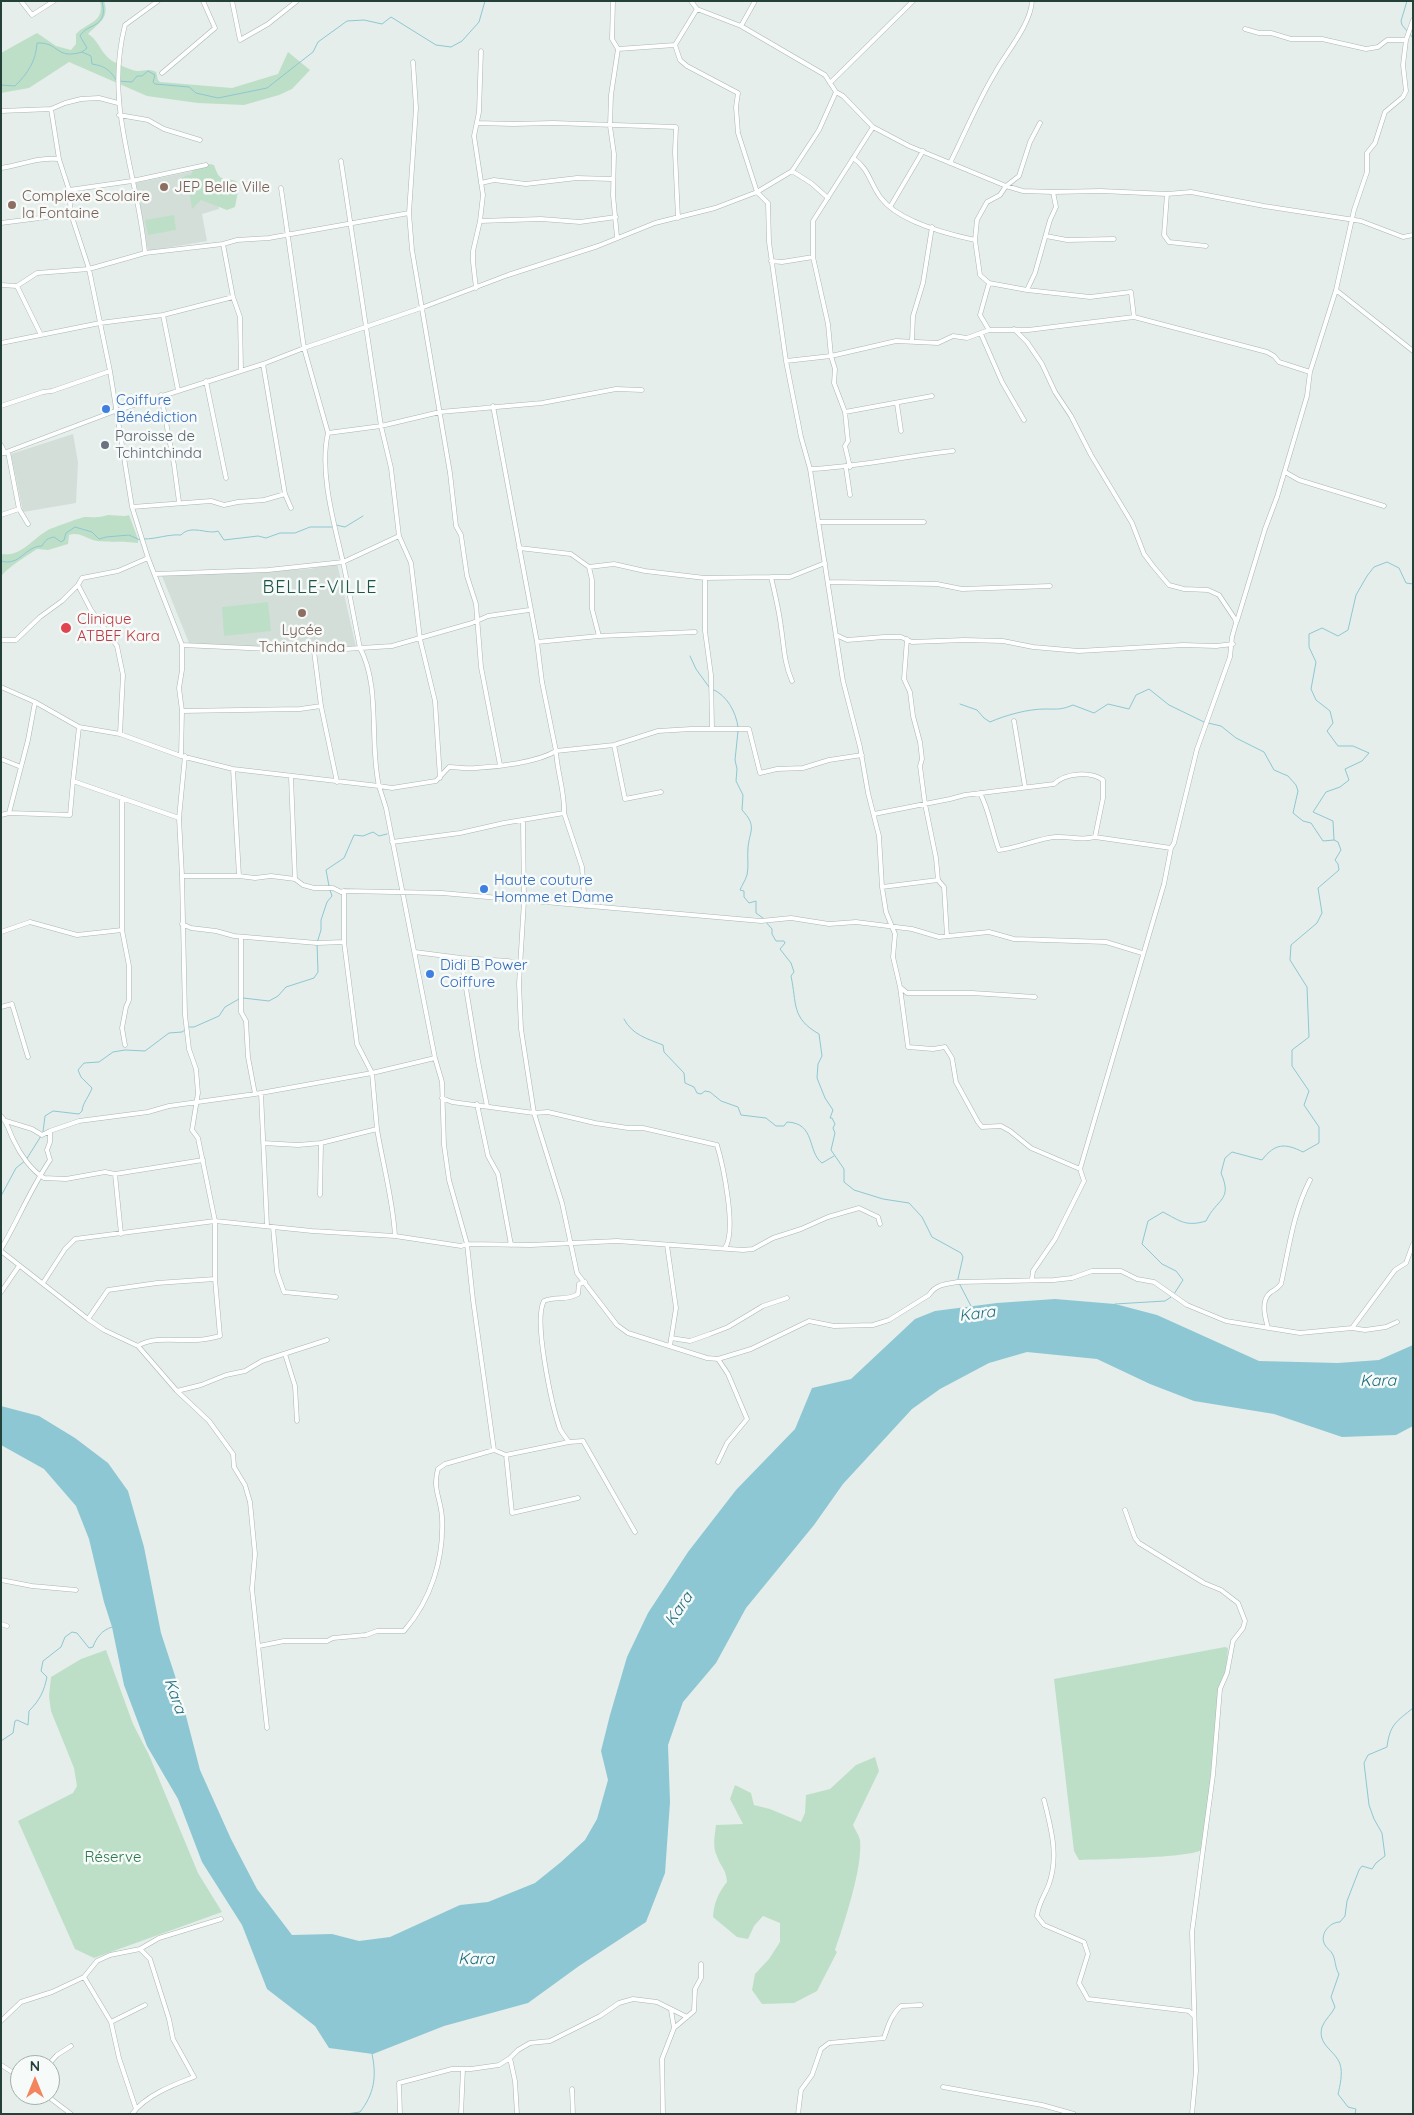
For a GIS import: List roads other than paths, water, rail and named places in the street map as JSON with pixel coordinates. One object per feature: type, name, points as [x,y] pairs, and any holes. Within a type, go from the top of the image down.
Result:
[{"type":"street","points":[[21,1],[32,15],[54,1]]},
{"type":"street","points":[[144,253],[119,115],[118,50],[125,24],[158,1]]},
{"type":"street","points":[[162,73],[215,28],[203,1]]},
{"type":"street","points":[[232,1],[240,40],[268,24],[297,1]]},
{"type":"street","points":[[613,1],[612,39],[618,49],[611,95],[610,126],[614,154],[612,179],[617,237]]},
{"type":"street","points":[[691,1],[698,9],[741,26],[825,76],[836,92],[843,96],[872,127],[909,146],[1006,186],[1023,190],[1053,192],[1101,191],[1167,194],[1192,192],[1360,220],[1404,236],[1413,235]]},
{"type":"street","points":[[741,26],[755,1]]},
{"type":"street","points":[[830,83],[913,1]]},
{"type":"street","points":[[950,163],[995,73],[1013,45],[1032,9],[1032,1]]},
{"type":"street","points":[[675,45],[698,9]]},
{"type":"street","points":[[1032,1279],[1033,1271],[1055,1239],[1084,1181],[1080,1169],[1142,953],[1164,884],[1171,848],[1174,844],[1197,749],[1217,698],[1233,644],[1232,637],[1236,623],[1285,472],[1307,396],[1310,372],[1336,290],[1352,220],[1367,172],[1367,154],[1375,142],[1385,112],[1403,97],[1406,92],[1403,65],[1406,40],[1413,20]]},
{"type":"street","points":[[1245,29],[1258,33],[1271,33],[1291,39],[1322,39],[1366,49],[1378,47],[1387,40],[1406,40]]},
{"type":"street","points":[[618,49],[675,45]]},
{"type":"street","points":[[675,45],[680,60],[687,66],[738,93],[736,107],[738,133],[757,192],[768,203],[768,242],[786,361],[801,437],[810,469],[843,681],[862,755],[868,793],[879,836],[882,888],[886,912],[895,934],[893,957],[900,987],[908,1047],[945,1048],[952,1058],[956,1082],[982,1127],[1002,1126],[1031,1148],[1080,1169]]},
{"type":"street","points":[[476,288],[473,262],[483,195],[474,136],[479,112],[481,52]]},
{"type":"street","points":[[413,62],[416,108],[409,213],[412,250],[440,412],[456,526],[461,535],[467,576],[476,604],[482,667],[500,765]]},
{"type":"street","points":[[5,453],[161,395],[263,364],[508,275],[598,246],[617,237],[715,208],[757,192],[792,171],[819,130],[836,92]]},
{"type":"street","points":[[1,112],[51,109],[81,99],[99,98],[118,103]]},
{"type":"street","points":[[51,109],[59,159],[69,190],[71,214],[89,269],[110,371],[132,507],[148,558],[182,645],[182,670],[179,688],[182,711],[183,756],[178,818],[182,876],[185,1015],[189,1049],[196,1069],[198,1103],[192,1130],[198,1138],[215,1221],[215,1279],[220,1336],[197,1340],[150,1341],[138,1346]]},
{"type":"street","points":[[119,115],[148,120],[164,129],[200,140]]},
{"type":"street","points":[[476,123],[553,123],[676,127],[674,152],[678,218]]},
{"type":"street","points":[[1040,123],[1030,142],[1019,176],[1006,186],[1000,195],[987,202],[977,220],[975,240],[980,275],[989,283],[1027,290],[1090,297],[1131,292],[1134,317]]},
{"type":"street","points":[[850,495],[845,446],[848,441],[845,412],[834,383],[835,369],[824,301],[813,257],[813,221],[872,127]]},
{"type":"street","points":[[890,207],[923,151]]},
{"type":"street","points":[[1,168],[44,158],[59,159]]},
{"type":"street","points":[[853,158],[865,168],[876,190],[890,207],[904,217],[975,240]]},
{"type":"street","points":[[341,161],[368,327],[381,426],[391,468],[399,536],[411,563],[420,639],[435,701],[440,778]]},
{"type":"street","points":[[69,190],[132,181],[206,165]]},
{"type":"street","points":[[792,171],[811,183],[828,198]]},
{"type":"street","points":[[481,183],[494,180],[526,184],[577,178],[612,179]]},
{"type":"street","points":[[281,188],[304,348],[328,433],[325,445],[326,472],[360,648],[366,661],[371,694],[375,766],[386,808],[435,1058],[442,1082],[444,1145],[449,1180],[467,1244],[494,1450]]},
{"type":"street","points":[[1027,290],[1035,273],[1056,207],[1053,192]]},
{"type":"street","points":[[1167,194],[1164,235],[1169,242],[1206,246]]},
{"type":"street","points":[[1,285],[17,286],[37,273],[89,269],[144,253],[223,244],[237,240],[269,238],[409,213]]},
{"type":"street","points":[[1,223],[71,214]]},
{"type":"street","points":[[480,221],[541,220],[580,222],[616,216]]},
{"type":"street","points":[[912,341],[913,316],[924,283],[932,227]]},
{"type":"street","points":[[1046,236],[1067,240],[1114,239]]},
{"type":"street","points":[[223,244],[233,297],[240,317],[241,370]]},
{"type":"street","points":[[771,261],[782,262],[813,257]]},
{"type":"street","points":[[989,283],[980,315],[989,330]]},
{"type":"street","points":[[17,286],[41,335]]},
{"type":"street","points":[[1336,290],[1413,351]]},
{"type":"street","points":[[1,343],[100,323],[163,315],[233,297]]},
{"type":"street","points":[[163,315],[178,390]]},
{"type":"street","points":[[786,361],[832,356],[896,341],[938,343],[952,336],[967,338],[989,330],[1028,330],[1134,317],[1145,318],[1203,337],[1267,352],[1279,362],[1310,372]]},
{"type":"street","points":[[1014,329],[1027,342],[1042,364],[1055,392],[1071,416],[1091,455],[1132,523],[1144,554],[1152,566],[1169,585],[1184,589],[1208,590],[1219,595],[1232,612],[1236,623]]},
{"type":"street","points":[[981,334],[1002,382],[1024,420]]},
{"type":"street","points":[[263,364],[285,494],[291,508]]},
{"type":"street","points":[[1,406],[110,371]]},
{"type":"street","points":[[206,381],[226,478]]},
{"type":"street","points":[[328,433],[381,426],[440,412],[542,403],[616,389],[642,390]]},
{"type":"street","points":[[161,395],[179,502]]},
{"type":"street","points":[[845,412],[897,404],[932,396]]},
{"type":"street","points":[[897,404],[901,431]]},
{"type":"street","points":[[493,406],[529,610],[537,642],[542,682],[565,804],[564,813],[582,867],[585,906]]},
{"type":"street","points":[[1,445],[5,453],[19,509],[28,524]]},
{"type":"street","points":[[810,469],[848,468],[886,460],[952,451]]},
{"type":"street","points":[[1285,472],[1299,480],[1384,506]]},
{"type":"street","points":[[132,507],[211,501],[224,505],[264,500],[285,494]]},
{"type":"street","points":[[1,515],[19,509]]},
{"type":"street","points":[[819,522],[924,522]]},
{"type":"street","points":[[155,574],[268,570],[343,562],[399,536]]},
{"type":"street","points":[[519,548],[571,554],[589,566],[614,564],[645,571],[705,578],[790,577],[825,563]]},
{"type":"street","points":[[1,640],[16,640],[40,617],[62,601],[78,585],[82,578],[118,571],[148,558]]},
{"type":"street","points":[[589,566],[592,609],[599,636]]},
{"type":"street","points":[[770,577],[781,627],[787,671],[792,681]]},
{"type":"street","points":[[705,578],[705,630],[711,675],[712,729]]},
{"type":"street","points":[[829,582],[937,584],[962,589],[1050,586]]},
{"type":"street","points":[[78,585],[91,610],[117,646],[123,675],[120,734]]},
{"type":"street","points":[[182,645],[314,651],[392,646],[472,623],[477,619],[529,610]]},
{"type":"street","points":[[537,642],[599,636],[696,632]]},
{"type":"street","points":[[836,635],[846,640],[901,637],[912,642],[1003,641],[1033,647],[1078,650],[1233,644]]},
{"type":"street","points":[[906,639],[904,679],[910,692],[920,742],[922,759],[920,766],[925,804],[936,858],[938,880],[944,888],[948,936]]},
{"type":"street","points":[[314,651],[321,706],[336,782]]},
{"type":"street","points":[[1,687],[35,702],[78,727],[120,734],[183,756],[233,769],[392,788],[436,781],[449,767],[476,769],[500,765],[550,755],[556,751],[614,745],[658,731],[749,729],[760,773],[777,769],[803,768],[829,760],[862,755]]},
{"type":"street","points":[[8,813],[28,740],[35,702]]},
{"type":"street","points":[[182,711],[321,706]]},
{"type":"street","points":[[1014,722],[1025,787]]},
{"type":"street","points":[[1,815],[8,813],[70,815],[78,727]]},
{"type":"street","points":[[614,745],[625,799],[661,792]]},
{"type":"street","points":[[1,759],[21,767]]},
{"type":"street","points":[[233,769],[239,876]]},
{"type":"street","points":[[874,814],[980,793],[1054,784],[1058,779],[1068,776],[1089,776],[1098,777],[1103,780],[1102,798],[1095,837]]},
{"type":"street","points":[[291,777],[294,879]]},
{"type":"street","points":[[73,781],[178,818]]},
{"type":"street","points":[[980,793],[985,802],[990,825],[999,850],[1056,837],[1084,840],[1095,837],[1171,848]]},
{"type":"street","points":[[122,798],[122,930],[129,966],[129,1000],[122,1028],[125,1045]]},
{"type":"street","points":[[392,842],[460,833],[504,823],[564,813]]},
{"type":"street","points":[[523,821],[524,901],[519,964],[521,1029],[534,1112],[562,1202],[577,1273],[617,1326],[628,1333],[706,1358],[718,1359],[751,1349],[809,1321],[852,1326],[889,1320],[929,1295],[933,1289],[940,1285],[958,1282],[1072,1278],[1100,1270],[1121,1271],[1137,1279],[1154,1282],[1187,1305],[1226,1321],[1300,1333],[1352,1328],[1365,1330],[1386,1327],[1397,1322]]},
{"type":"street","points":[[182,876],[239,876],[255,878],[271,876],[294,879],[303,885],[314,888],[334,888],[341,892],[402,892],[761,921],[791,918],[829,924],[856,922],[912,929],[939,936],[989,932],[1014,940],[1106,942],[1142,953]]},
{"type":"street","points":[[882,888],[938,880]]},
{"type":"street","points":[[344,891],[344,942],[357,1044],[372,1073],[377,1129],[384,1173],[394,1209],[395,1236]]},
{"type":"street","points":[[1,932],[30,922],[77,935],[122,930]]},
{"type":"street","points":[[182,924],[191,928],[241,937],[317,943],[344,942]]},
{"type":"street","points":[[241,937],[241,1012],[246,1020],[248,1057],[255,1094]]},
{"type":"street","points":[[415,952],[461,958],[508,961],[519,964]]},
{"type":"street","points":[[461,958],[473,1036],[487,1106]]},
{"type":"street","points":[[900,987],[907,993],[972,993],[1035,997]]},
{"type":"street","points":[[1,1006],[12,1004],[28,1057]]},
{"type":"street","points":[[1,1116],[6,1120],[32,1129],[42,1135],[79,1121],[148,1112],[169,1106],[261,1093],[372,1073],[435,1058]]},
{"type":"street","points":[[261,1093],[266,1226]]},
{"type":"street","points":[[442,1098],[452,1102],[548,1112],[628,1128],[643,1128],[717,1145],[725,1182],[730,1222],[729,1243],[726,1248]]},
{"type":"street","points":[[477,1104],[488,1156],[498,1174],[511,1245]]},
{"type":"street","points":[[6,1120],[14,1141],[39,1176],[44,1178],[66,1179],[105,1172],[115,1174],[203,1160]]},
{"type":"street","points":[[263,1143],[298,1145],[321,1143],[377,1129]]},
{"type":"street","points":[[50,1132],[50,1142],[46,1150],[50,1160],[39,1176],[18,1221],[1,1250],[88,1319],[104,1330],[138,1346],[177,1391],[209,1421],[233,1454],[236,1473],[248,1493],[255,1554],[252,1589],[256,1639],[259,1646],[267,1728]]},
{"type":"street","points":[[320,1195],[321,1143]]},
{"type":"street","points":[[115,1174],[121,1234]]},
{"type":"street","points":[[1268,1328],[1264,1309],[1266,1300],[1271,1292],[1277,1290],[1281,1284],[1301,1198],[1310,1180]]},
{"type":"street","points":[[44,1283],[56,1262],[75,1239],[215,1221],[395,1236],[449,1245],[617,1241],[752,1249],[772,1238],[828,1217],[859,1208],[878,1217],[880,1224]]},
{"type":"street","points":[[273,1227],[277,1272],[284,1292],[336,1296]]},
{"type":"street","points":[[1352,1328],[1395,1270],[1406,1263],[1413,1244]]},
{"type":"street","points":[[667,1245],[676,1308],[670,1346]]},
{"type":"street","points":[[1,1292],[19,1266]]},
{"type":"street","points":[[88,1319],[108,1290],[157,1283],[215,1279]]},
{"type":"street","points":[[569,1442],[561,1430],[548,1377],[540,1327],[540,1311],[544,1301],[555,1298],[572,1298],[578,1294],[579,1284],[585,1282]]},
{"type":"street","points":[[671,1338],[690,1340],[728,1328],[763,1306],[787,1298]]},
{"type":"street","points":[[177,1391],[201,1385],[226,1375],[245,1371],[262,1361],[327,1340]]},
{"type":"street","points":[[285,1354],[295,1386],[296,1421]]},
{"type":"street","points":[[718,1359],[728,1374],[748,1419],[727,1443],[718,1462]]},
{"type":"street","points":[[259,1646],[284,1641],[327,1641],[333,1638],[366,1635],[377,1631],[404,1631],[412,1623],[435,1581],[442,1518],[434,1480],[438,1469],[445,1464],[494,1450],[506,1455],[569,1442],[583,1441],[635,1532]]},
{"type":"street","points":[[506,1455],[512,1513],[578,1498]]},
{"type":"street","points":[[1125,1510],[1135,1538],[1139,1543],[1204,1583],[1221,1590],[1238,1603],[1245,1621],[1243,1628],[1233,1641],[1227,1673],[1220,1689],[1213,1775],[1192,1932],[1196,2071],[1192,2114]]},
{"type":"street","points":[[1,1580],[32,1586],[76,1590]]},
{"type":"street","points":[[1,1624],[7,1626]]},
{"type":"street","points":[[1044,1800],[1054,1844],[1054,1865],[1049,1884],[1038,1907],[1037,1916],[1044,1925],[1084,1942],[1088,1954],[1080,1983],[1088,1999],[1188,2011],[1194,2016]]},
{"type":"street","points":[[1,2021],[22,2002],[52,1992],[84,1977],[96,1962],[103,1958],[124,1951],[140,1949],[159,1938],[221,1919]]},
{"type":"street","points":[[132,2114],[136,2109],[170,2086],[194,2077],[174,2040],[150,1959],[140,1949]]},
{"type":"street","points":[[663,2114],[662,2059],[674,2028],[694,2012],[695,1988],[701,1978],[701,1964]]},
{"type":"street","points":[[84,1977],[111,2022],[119,2058],[136,2109]]},
{"type":"street","points":[[400,2114],[399,2083],[452,2069],[499,2065],[518,2050],[530,2044],[550,2041],[600,2016],[619,2003],[633,1999],[657,2002],[686,2017]]},
{"type":"street","points":[[111,2022],[145,2005]]},
{"type":"street","points":[[798,2114],[801,2090],[812,2074],[821,2049],[829,2043],[884,2038],[892,2016],[901,2006],[921,2005]]},
{"type":"street","points":[[671,2010],[674,2028]]},
{"type":"street","points":[[57,2055],[71,2046]]},
{"type":"street","points":[[510,2058],[515,2081],[516,2114]]},
{"type":"street","points":[[461,2114],[463,2069]]},
{"type":"street","points":[[943,2087],[1042,2105],[1074,2114]]},
{"type":"street","points":[[572,2089],[573,2114]]},
{"type":"street","points":[[59,2105],[71,2114]]},
{"type":"water","name":"Kara","points":[[1055,1299],[1115,1304],[1157,1315],[1259,1361],[1338,1363],[1379,1360],[1413,1345],[1413,1426],[1396,1435],[1342,1437],[1274,1414],[1194,1401],[1150,1384],[1097,1359],[1027,1352],[989,1363],[940,1389],[912,1409],[843,1484],[814,1525],[746,1608],[716,1663],[683,1702],[668,1745],[670,1802],[665,1873],[646,1922],[579,1966],[528,2003],[444,2026],[373,2054],[329,2048],[315,2026],[267,1989],[242,1925],[202,1862],[178,1799],[147,1746],[124,1685],[112,1627],[89,1539],[76,1506],[44,1469],[1,1445],[1,1406],[39,1416],[75,1438],[108,1463],[128,1491],[144,1547],[161,1633],[178,1685],[200,1770],[231,1839],[257,1889],[292,1935],[332,1934],[359,1941],[390,1937],[460,1905],[488,1902],[535,1883],[585,1840],[597,1819],[608,1780],[601,1751],[610,1715],[627,1657],[648,1613],[688,1552],[736,1490],[795,1429],[812,1388],[851,1379],[915,1319],[935,1311],[997,1303]]},
{"type":"waterway","points":[[82,52],[87,48],[80,36],[100,21],[103,16],[102,1]]},
{"type":"waterway","points":[[1,85],[15,86],[30,66],[35,55],[37,43],[44,43],[67,54],[82,52],[91,56],[92,64],[107,69],[117,81],[132,82],[137,76],[142,76],[148,71],[155,75],[153,82],[155,84],[189,87],[196,93],[218,98],[267,88],[313,52],[318,42],[347,21],[364,20],[382,24],[391,17],[436,45],[451,47],[462,41],[479,22],[485,1]]},
{"type":"waterway","points":[[1407,1],[1401,21],[1413,38]]},
{"type":"waterway","points":[[336,525],[345,527],[363,516]]},
{"type":"waterway","points":[[1,561],[8,562],[18,559],[31,549],[42,546],[50,538],[54,537],[61,542],[64,540],[66,533],[75,527],[92,532],[99,539],[129,535],[140,540]]},
{"type":"waterway","points":[[144,539],[181,535],[190,530],[218,531],[224,540],[258,536],[266,538],[280,533],[295,533],[310,527],[332,527]]},
{"type":"waterway","points":[[1174,1294],[1183,1280],[1176,1271],[1162,1264],[1142,1244],[1148,1221],[1163,1212],[1188,1223],[1206,1221],[1224,1194],[1225,1189],[1221,1173],[1225,1158],[1232,1152],[1262,1160],[1271,1150],[1281,1146],[1291,1147],[1303,1152],[1319,1143],[1319,1127],[1304,1105],[1309,1091],[1292,1066],[1292,1050],[1309,1037],[1307,987],[1290,960],[1291,945],[1317,923],[1322,913],[1318,888],[1339,870],[1335,860],[1341,850],[1338,842],[1334,840],[1333,821],[1313,812],[1326,792],[1340,787],[1349,780],[1345,769],[1362,761],[1369,753],[1353,746],[1338,746],[1327,731],[1333,723],[1330,711],[1316,700],[1311,689],[1316,662],[1309,647],[1309,634],[1322,628],[1338,636],[1348,630],[1356,595],[1374,567],[1387,562],[1399,568],[1406,583],[1413,584]]},
{"type":"waterway","points":[[690,656],[696,669],[709,687]]},
{"type":"waterway","points":[[712,689],[722,695],[730,705],[738,727]]},
{"type":"waterway","points":[[960,704],[977,710],[990,722],[1024,711],[1059,709],[1073,705],[1094,713],[1108,704],[1129,709],[1136,695],[1149,689],[1169,705],[1204,722]]},
{"type":"waterway","points":[[1208,723],[1221,726],[1236,738],[1264,752],[1274,770],[1288,776],[1296,785],[1298,791],[1293,813],[1303,821],[1311,823],[1323,841],[1334,840]]},
{"type":"waterway","points":[[738,731],[735,760],[737,769],[736,781],[743,795],[742,810],[747,815],[751,824],[747,875],[740,890],[744,891],[744,897],[749,903],[756,901],[756,913],[763,918]]},
{"type":"waterway","points":[[329,886],[326,870],[344,858],[354,835],[363,836],[373,832],[379,836],[387,834]]},
{"type":"waterway","points":[[243,998],[269,1001],[278,996],[286,987],[314,978],[318,972],[317,943],[321,930],[321,920],[327,902],[332,896],[330,890]]},
{"type":"waterway","points":[[765,921],[772,929],[772,934],[776,941],[784,941],[785,943],[780,949],[791,963],[794,972],[791,976],[799,1016],[810,1028],[819,1034],[822,1056],[818,1064],[817,1078],[825,1098],[833,1110],[830,1118],[832,1118],[835,1124],[833,1128],[835,1133],[831,1150],[844,1169],[844,1182],[854,1190],[883,1199],[909,1203],[922,1217],[932,1237],[961,1253],[963,1257],[958,1279]]},
{"type":"waterway","points":[[187,1027],[194,1027],[219,1016],[225,1007],[239,999]]},
{"type":"waterway","points":[[624,1019],[636,1033],[663,1045],[664,1052],[684,1073],[685,1083],[694,1087],[697,1093],[710,1092],[721,1101],[738,1107],[741,1115],[766,1118],[776,1126],[784,1126],[787,1122],[803,1127],[817,1158],[822,1163],[834,1156]]},
{"type":"waterway","points":[[43,1132],[45,1116],[53,1111],[79,1114],[82,1111],[92,1088],[81,1077],[78,1070],[84,1063],[99,1062],[113,1052],[125,1050],[145,1051],[169,1033],[185,1030]]},
{"type":"waterway","points":[[1,1196],[16,1168],[26,1160],[41,1136]]},
{"type":"waterway","points":[[959,1283],[971,1306]]},
{"type":"waterway","points":[[1115,1304],[1165,1301],[1171,1297]]},
{"type":"waterway","points":[[1,1741],[13,1733],[15,1721],[17,1720],[28,1725],[29,1711],[41,1695],[47,1677],[41,1671],[43,1661],[61,1647],[65,1637],[72,1632],[77,1633],[89,1648],[93,1647],[102,1632],[112,1627]]},
{"type":"waterway","points":[[1355,2114],[1356,2109],[1348,2107],[1338,2094],[1341,2075],[1340,2064],[1324,2043],[1321,2033],[1325,2021],[1335,2007],[1331,1997],[1339,1974],[1333,1955],[1325,1945],[1323,1937],[1326,1930],[1332,1924],[1340,1922],[1345,1916],[1347,1901],[1362,1866],[1372,1869],[1385,1856],[1382,1833],[1369,1805],[1364,1763],[1368,1755],[1387,1747],[1392,1728],[1413,1708]]},
{"type":"waterway","points":[[346,2114],[360,2112],[368,2099],[374,2078],[372,2054]]},
{"type":"place","name":"JEP Belle Ville","points":[[164,187]]},
{"type":"place","name":"Complexe Scolaire la Fontaine","points":[[12,205]]},
{"type":"place","name":"Coiffure Bénédiction","points":[[106,409]]},
{"type":"place","name":"Paroisse de Tchintchinda","points":[[105,445]]},
{"type":"place","name":"Lycée Tchintchinda","points":[[302,613]]},
{"type":"place","name":"Clinique ATBEF Kara","points":[[66,628]]},
{"type":"place","name":"Haute couture Homme et Dame","points":[[484,889]]},
{"type":"place","name":"Didi B Power Coiffure","points":[[430,974]]},
{"type":"district","name":"BELLE-VILLE","points":[[320,588]]},
{"type":"park label","name":"Réserve","points":[[113,1857]]}]
